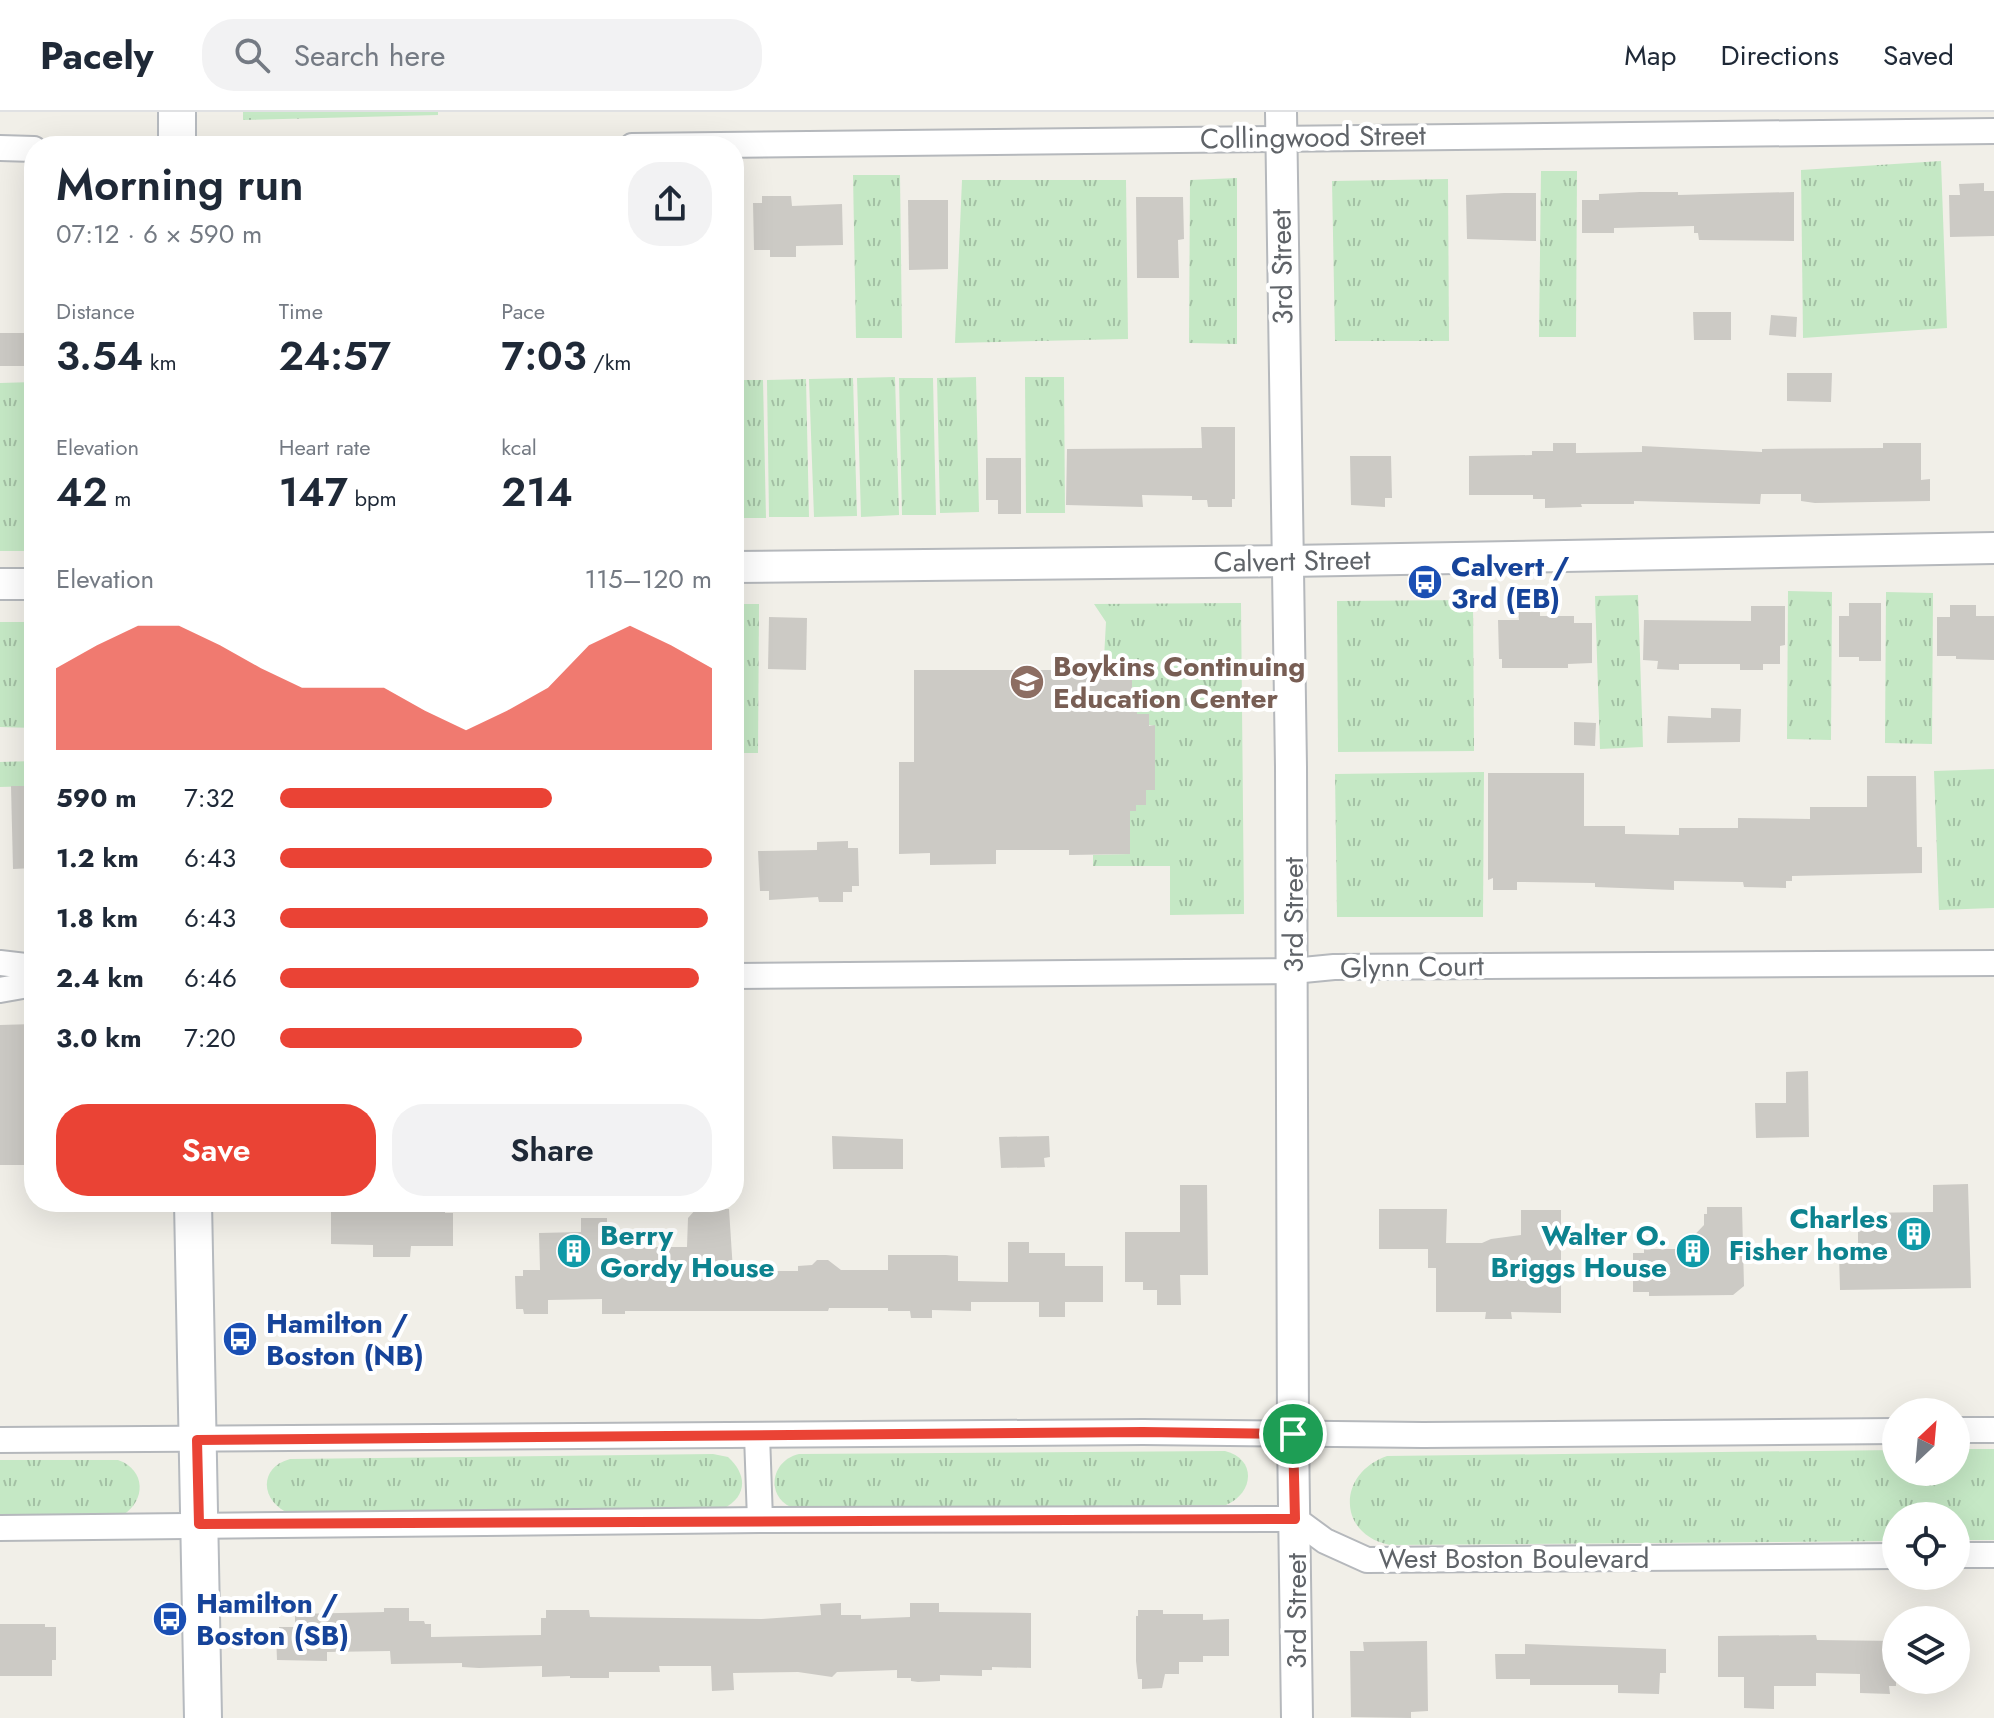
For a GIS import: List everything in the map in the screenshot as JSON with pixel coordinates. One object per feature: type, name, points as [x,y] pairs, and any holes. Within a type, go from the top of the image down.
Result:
[{"type":"main road","points":[[177,112],[177,136]]},
{"type":"main road","points":[[193,1212],[203,1718]]},
{"type":"street","name":"Collingwood Street","points":[[744,142],[1281,125],[1994,131]]},
{"type":"street","name":"3rd Street","points":[[1281,125],[1289,561],[1297,1718]]},
{"type":"street","points":[[0,148],[24,149]]},
{"type":"street","name":"Calvert Street","points":[[744,567],[1994,548]]},
{"type":"street","points":[[0,584],[24,584]]},
{"type":"street","points":[[0,963],[24,966]]},
{"type":"street","name":"Glynn Court","points":[[744,976],[1293,971],[1350,966],[1994,963]]},
{"type":"street","points":[[0,990],[24,986]]},
{"type":"street","points":[[1970,1430],[1994,1430]]},
{"type":"street","points":[[0,1440],[1143,1432],[1882,1431]]},
{"type":"street","points":[[757,1435],[760,1520]]},
{"type":"street","points":[[0,1528],[760,1520],[1295,1519]]},
{"type":"street","name":"West Boston Boulevard","points":[[1295,1519],[1338,1549],[1367,1560],[1882,1556]]},
{"type":"street","points":[[1970,1555],[1994,1555]]},
{"type":"green space","points":[[243,112],[438,112],[438,115],[243,120]]},
{"type":"green space","points":[[1941,161],[1947,328],[1803,338],[1801,170]]},
{"type":"green space","points":[[1541,171],[1577,171],[1576,337],[1539,337]]},
{"type":"green space","points":[[853,175],[900,175],[902,338],[856,338]]},
{"type":"green space","points":[[1237,178],[1237,344],[1189,343],[1190,180]]},
{"type":"green space","points":[[1448,179],[1449,341],[1335,341],[1332,181]]},
{"type":"green space","points":[[962,180],[1126,180],[1128,339],[955,343]]},
{"type":"green space","points":[[895,377],[899,515],[861,517],[857,378]]},
{"type":"green space","points":[[976,377],[979,512],[940,513],[937,378]]},
{"type":"green space","points":[[1025,377],[1064,377],[1065,513],[1026,513]]},
{"type":"green space","points":[[853,378],[857,516],[814,517],[809,379]]},
{"type":"green space","points":[[899,378],[933,378],[936,515],[902,515]]},
{"type":"green space","points":[[806,379],[809,517],[769,517],[767,380]]},
{"type":"green space","points":[[744,380],[763,380],[766,518],[744,518]]},
{"type":"green space","points":[[24,382],[24,551],[0,551],[0,383]]},
{"type":"green space","points":[[1788,591],[1832,592],[1831,740],[1787,739]]},
{"type":"green space","points":[[1886,592],[1933,593],[1932,744],[1885,743]]},
{"type":"green space","points":[[1638,595],[1643,747],[1600,749],[1595,596]]},
{"type":"green space","points":[[1473,600],[1474,751],[1338,752],[1337,601]]},
{"type":"green space","points":[[1241,603],[1244,914],[1170,915],[1170,866],[1093,866],[1093,855],[1130,854],[1130,811],[1136,805],[1146,805],[1146,790],[1155,789],[1155,726],[1149,725],[1149,714],[1137,714],[1137,708],[1132,708],[1132,663],[1129,660],[1104,658],[1106,622],[1094,604]]},
{"type":"green space","points":[[744,604],[759,604],[758,753],[744,753]]},
{"type":"green space","points":[[0,622],[24,622],[24,728],[0,727]]},
{"type":"green space","points":[[24,761],[24,786],[0,787],[0,762]]},
{"type":"green space","points":[[1994,769],[1994,908],[1939,910],[1934,771]]},
{"type":"green space","points":[[1484,772],[1483,917],[1337,917],[1335,774]]},
{"type":"green space","points":[[1970,1449],[1994,1449],[1994,1540],[1970,1540],[1970,1502],[1882,1502],[1882,1541],[1390,1545],[1373,1539],[1360,1529],[1350,1504],[1352,1489],[1359,1476],[1370,1465],[1387,1456],[1882,1450],[1882,1486],[1970,1486]]},
{"type":"green space","points":[[1225,1451],[1243,1461],[1248,1476],[1242,1493],[1226,1505],[796,1509],[779,1498],[775,1489],[777,1472],[782,1464],[799,1454]]},
{"type":"green space","points":[[713,1454],[728,1457],[742,1478],[737,1498],[723,1509],[291,1514],[274,1502],[267,1486],[272,1470],[290,1459]]},
{"type":"green space","points":[[0,1460],[118,1460],[134,1471],[140,1486],[139,1494],[131,1509],[123,1515],[0,1516]]},
{"type":"building","points":[[1984,183],[1984,191],[1994,191],[1994,236],[1950,237],[1949,195],[1960,195],[1959,184]]},
{"type":"building","points":[[1678,192],[1678,195],[1794,192],[1794,241],[1699,240],[1694,226],[1614,228],[1614,233],[1582,233],[1582,200],[1599,200],[1599,194]]},
{"type":"building","points":[[1536,193],[1536,241],[1467,239],[1466,195]]},
{"type":"building","points":[[762,196],[791,196],[792,206],[842,204],[843,245],[796,246],[796,257],[770,257],[770,250],[754,250],[753,203],[762,203]]},
{"type":"building","points":[[1136,197],[1183,197],[1184,239],[1178,240],[1179,278],[1137,278]]},
{"type":"building","points":[[908,200],[948,200],[948,269],[909,270]]},
{"type":"building","points":[[1693,312],[1731,312],[1731,340],[1694,340]]},
{"type":"building","points":[[1771,315],[1797,317],[1796,337],[1769,335]]},
{"type":"building","points":[[0,333],[24,333],[24,366],[0,366]]},
{"type":"building","points":[[1787,373],[1832,373],[1831,402],[1787,401]]},
{"type":"building","points":[[1201,427],[1235,427],[1235,499],[1232,499],[1232,507],[1208,507],[1207,500],[1192,500],[1192,496],[1142,495],[1143,507],[1066,505],[1067,449],[1202,448]]},
{"type":"building","points":[[1553,443],[1576,443],[1576,453],[1580,453],[1642,452],[1642,446],[1762,452],[1762,449],[1883,448],[1883,443],[1921,443],[1921,480],[1930,479],[1930,501],[1815,503],[1801,501],[1801,494],[1761,494],[1760,504],[1634,501],[1634,504],[1545,508],[1545,499],[1533,499],[1533,495],[1469,495],[1469,456],[1532,455],[1532,451],[1553,451]]},
{"type":"building","points":[[1350,456],[1391,456],[1392,498],[1385,498],[1385,507],[1351,505]]},
{"type":"building","points":[[986,458],[1021,458],[1021,514],[998,514],[998,500],[986,500]]},
{"type":"building","points":[[1849,603],[1881,603],[1881,661],[1839,657],[1839,616],[1849,616]]},
{"type":"building","points":[[1950,605],[1976,605],[1976,616],[1994,616],[1994,660],[1937,656],[1937,617],[1950,617]]},
{"type":"building","points":[[1751,606],[1785,606],[1785,645],[1780,646],[1780,664],[1763,664],[1763,670],[1740,670],[1740,664],[1679,664],[1679,670],[1657,669],[1658,661],[1643,660],[1644,620],[1751,621]]},
{"type":"building","points":[[1540,610],[1540,616],[1574,616],[1574,623],[1592,623],[1592,663],[1568,664],[1568,668],[1502,668],[1498,620],[1519,620],[1518,611]]},
{"type":"building","points":[[769,617],[807,618],[806,670],[768,669]]},
{"type":"building","points":[[1063,663],[1132,663],[1132,708],[1137,708],[1137,714],[1149,714],[1149,726],[1155,725],[1155,790],[1146,790],[1146,805],[1136,805],[1136,811],[1130,811],[1130,854],[1069,855],[1069,850],[996,850],[996,864],[930,865],[930,853],[899,854],[899,762],[914,762],[914,670],[1063,670]]},
{"type":"building","points":[[1711,708],[1741,709],[1740,742],[1667,743],[1668,716],[1711,718]]},
{"type":"building","points":[[1574,722],[1596,723],[1595,746],[1574,745]]},
{"type":"building","points":[[1488,773],[1584,773],[1584,826],[1625,826],[1625,834],[1679,835],[1679,828],[1738,828],[1738,818],[1810,819],[1810,807],[1867,807],[1867,776],[1916,776],[1917,847],[1922,847],[1922,873],[1792,876],[1792,881],[1786,881],[1786,888],[1744,887],[1743,882],[1674,881],[1674,890],[1595,887],[1595,883],[1517,882],[1517,890],[1493,890],[1493,878],[1488,880]]},
{"type":"building","points":[[11,786],[24,786],[24,868],[13,869]]},
{"type":"building","points":[[848,841],[848,848],[858,848],[859,886],[852,886],[852,892],[843,892],[843,902],[819,902],[818,897],[769,900],[769,891],[760,891],[758,851],[817,850],[817,842]]},
{"type":"building","points":[[24,1024],[24,1165],[0,1165],[0,1025]]},
{"type":"building","points":[[1808,1071],[1809,1137],[1756,1138],[1755,1103],[1786,1103],[1786,1072]]},
{"type":"building","points":[[832,1136],[903,1139],[903,1169],[833,1169]]},
{"type":"building","points":[[1049,1136],[1050,1157],[1044,1158],[1045,1167],[1001,1168],[999,1137]]},
{"type":"building","name":"Charles Fisher home","points":[[1968,1184],[1971,1288],[1840,1290],[1839,1255],[1858,1254],[1858,1213],[1933,1212],[1933,1185]]},
{"type":"building","points":[[1180,1185],[1207,1185],[1208,1275],[1180,1275],[1181,1305],[1157,1305],[1157,1290],[1143,1290],[1143,1282],[1125,1282],[1125,1232],[1180,1232]]},
{"type":"building","name":"Walter O. Briggs House","points":[[1707,1207],[1742,1207],[1744,1286],[1733,1295],[1649,1296],[1649,1292],[1633,1292],[1633,1253],[1644,1253],[1644,1249],[1681,1249],[1704,1225]]},
{"type":"building","points":[[1379,1209],[1447,1209],[1446,1243],[1482,1243],[1521,1235],[1521,1210],[1561,1210],[1561,1313],[1511,1312],[1512,1319],[1485,1319],[1486,1312],[1436,1312],[1436,1268],[1428,1268],[1428,1249],[1379,1249]]},
{"type":"building","points":[[331,1212],[453,1213],[453,1246],[411,1246],[410,1257],[373,1257],[373,1245],[331,1244]]},
{"type":"building","points":[[693,1212],[729,1212],[733,1271],[798,1271],[798,1266],[812,1265],[817,1260],[828,1260],[841,1270],[888,1270],[888,1255],[946,1255],[958,1256],[958,1281],[1008,1282],[1008,1242],[1029,1242],[1029,1253],[1065,1253],[1065,1266],[1103,1266],[1103,1302],[1065,1302],[1065,1317],[1039,1317],[1039,1302],[971,1302],[971,1311],[932,1310],[932,1318],[911,1318],[910,1311],[888,1311],[888,1308],[625,1311],[625,1314],[602,1314],[602,1299],[548,1300],[548,1314],[524,1314],[523,1309],[516,1309],[515,1276],[523,1276],[523,1270],[540,1270],[539,1233],[581,1232],[581,1218],[607,1218],[607,1247],[687,1247],[688,1218]]},
{"type":"building","points":[[841,1603],[841,1615],[861,1615],[861,1619],[910,1617],[910,1603],[939,1603],[939,1612],[1031,1613],[1031,1668],[992,1667],[992,1670],[982,1670],[982,1676],[940,1675],[940,1681],[918,1682],[911,1681],[911,1678],[897,1678],[897,1670],[837,1672],[832,1677],[798,1672],[733,1673],[734,1690],[712,1691],[711,1666],[659,1666],[660,1672],[609,1672],[609,1678],[570,1678],[542,1677],[542,1666],[479,1668],[462,1667],[462,1663],[391,1664],[390,1651],[327,1652],[327,1661],[277,1660],[276,1635],[279,1634],[279,1627],[295,1627],[295,1614],[384,1612],[384,1608],[409,1608],[409,1621],[431,1624],[431,1637],[541,1635],[541,1618],[546,1618],[546,1610],[589,1610],[590,1617],[762,1619],[821,1615],[820,1604]]},
{"type":"building","points":[[1138,1610],[1163,1610],[1163,1614],[1203,1614],[1203,1620],[1229,1619],[1229,1656],[1203,1656],[1203,1662],[1179,1662],[1179,1674],[1165,1674],[1162,1688],[1142,1689],[1136,1661]]},
{"type":"building","points":[[0,1624],[45,1624],[45,1627],[56,1627],[56,1660],[52,1660],[52,1676],[0,1676]]},
{"type":"building","points":[[1816,1635],[1817,1640],[1882,1641],[1882,1694],[1860,1693],[1860,1674],[1816,1673],[1816,1686],[1774,1686],[1774,1709],[1744,1708],[1744,1677],[1718,1677],[1718,1636]]},
{"type":"building","points":[[1427,1641],[1428,1711],[1411,1712],[1411,1718],[1351,1717],[1350,1651],[1364,1651],[1363,1642]]},
{"type":"building","points":[[1525,1644],[1666,1649],[1666,1673],[1660,1673],[1659,1694],[1618,1693],[1618,1685],[1530,1685],[1530,1679],[1496,1679],[1495,1654],[1525,1654]]},
{"type":"place","name":"Calvert / 3rd (EB)","points":[[1425,582]]},
{"type":"place","name":"Boykins Continuing Education Center","points":[[1027,682]]},
{"type":"place","name":"Charles Fisher home","points":[[1914,1234]]},
{"type":"place","name":"Berry Gordy House","points":[[574,1251]]},
{"type":"place","name":"Walter O. Briggs House","points":[[1693,1251]]},
{"type":"place","name":"Hamilton / Boston (NB)","points":[[240,1339]]},
{"type":"place","name":"Hamilton / Boston (SB)","points":[[170,1619]]},
{"type":"route","points":[[1143,1432],[1293,1434],[1295,1519],[199,1524],[197,1440],[1143,1432]]}]
